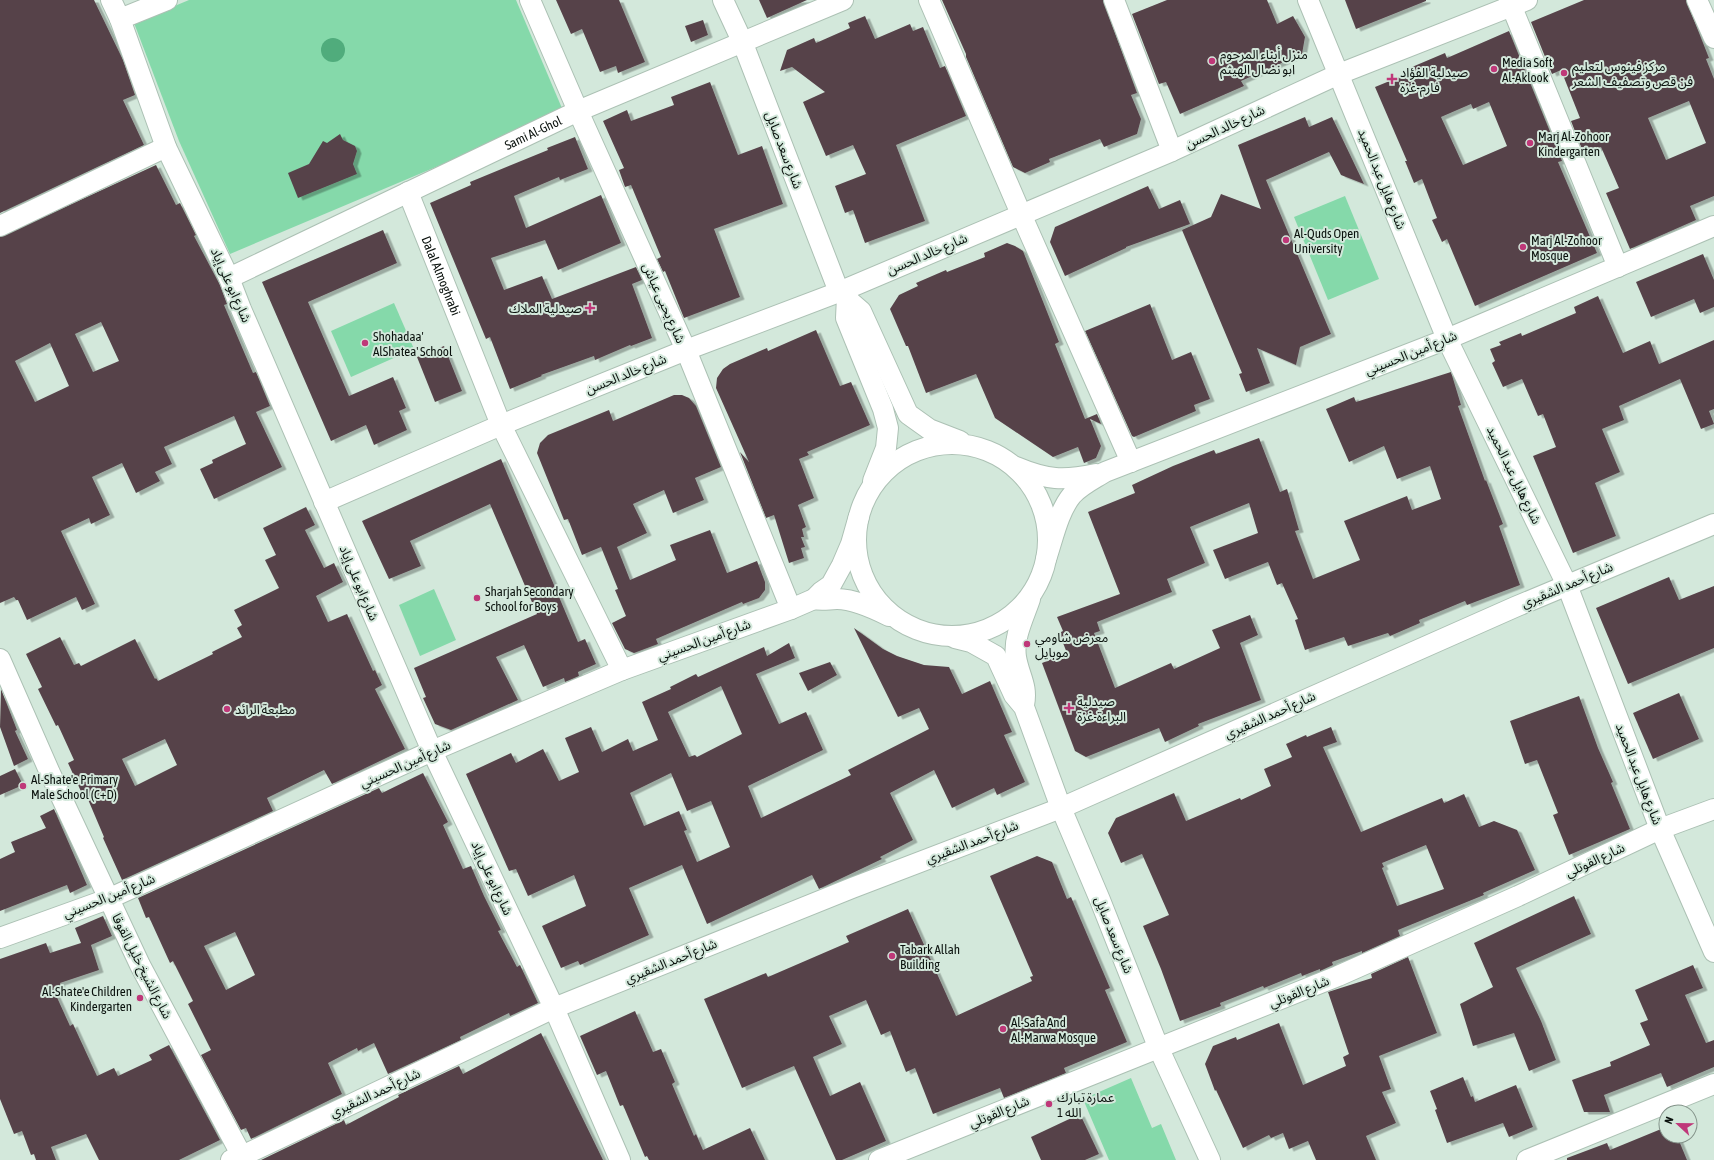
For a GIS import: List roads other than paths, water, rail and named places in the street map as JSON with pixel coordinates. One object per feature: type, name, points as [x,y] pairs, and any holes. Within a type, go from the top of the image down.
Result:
[{"type":"street","name":"شارع ابو على إياد","points":[[111,0],[120,20],[166,147],[229,278],[432,751],[554,1008],[620,1160]]},
{"type":"street","points":[[120,20],[167,0]]},
{"type":"street","name":"شارع يحيى عياش","points":[[530,0],[578,111],[686,350],[791,609]]},
{"type":"street","name":"شارع سعد صايل","points":[[723,0],[742,41],[843,294],[846,318],[883,409],[888,428],[886,448],[860,516]]},
{"type":"street","name":"Sami Al-Ghol","points":[[229,278],[578,111],[742,41],[843,0]]},
{"type":"street","points":[[929,0],[1021,214],[1132,462]]},
{"type":"street","points":[[1114,0],[1172,151]]},
{"type":"street","name":"شارع هايل عبد الحميد","points":[[1308,0],[1447,339],[1567,585],[1660,830],[1714,952]]},
{"type":"street","points":[[1697,0],[1714,38]]},
{"type":"street","points":[[1516,2],[1618,267]]},
{"type":"street","name":"شارع خالد الحسن","points":[[324,502],[501,425],[686,350],[843,294],[1021,214],[1172,151],[1339,74],[1516,2]]},
{"type":"street","points":[[0,226],[166,147]]},
{"type":"street","name":"Dalal Almoghrabi","points":[[408,192],[501,425],[622,670]]},
{"type":"street","name":"شارع أمين الحسيني","points":[[1046,559],[1064,509],[1072,496],[1088,482],[1105,472],[1447,339],[1714,226]]},
{"type":"street","name":"شارع سعد صايل","points":[[843,294],[861,311],[908,414],[929,429],[976,447]]},
{"type":"street","points":[[860,516],[856,534],[857,553],[864,582],[880,604],[892,615],[905,624],[920,631],[948,636],[967,635],[995,626],[1017,611],[1032,592],[1043,571],[1046,559],[1048,534],[1042,508],[1029,482],[1010,464],[992,453],[976,447],[960,444],[945,444],[914,452],[903,458],[883,474],[868,494]]},
{"type":"street","name":"شارع أمين الحسيني","points":[[1010,464],[1042,477],[1062,479],[1105,472]]},
{"type":"street","name":"شارع أمين الحسيني","points":[[0,938],[108,899],[432,751],[622,670],[791,609],[814,599],[831,585],[837,576],[851,544],[860,516]]},
{"type":"street","name":"شارع أحمد الشقيري","points":[[239,1159],[554,1008],[852,888],[1061,808],[1567,585],[1714,524]]},
{"type":"street","name":"شارع سعد صايل","points":[[1024,707],[1026,694],[1016,656],[1016,648],[1017,637],[1032,592]]},
{"type":"street","name":"شارع أمين الحسيني","points":[[814,599],[836,599],[858,603],[905,624]]},
{"type":"street","name":"شارع سعد صايل","points":[[948,636],[971,642],[996,656],[1014,695],[1024,707],[1061,808],[1100,900],[1159,1048],[1210,1160]]},
{"type":"street","name":"شارع الشيخ خليل القوقا","points":[[0,659],[108,899],[239,1159]]},
{"type":"street","name":"شارع القوتلي","points":[[878,1160],[1338,976],[1518,896],[1660,830],[1714,809]]},
{"type":"street","points":[[1527,1160],[1714,1084]]},
{"type":"place","name":"منزل أبناء المرحوم ابو نضال الهيثم","points":[[1212,61]]},
{"type":"place","name":"Media Soft Al-Aklook","points":[[1494,69]]},
{"type":"place","name":"مركز فينوس لتعليم فن قص وتصفيف الشعر","points":[[1564,73]]},
{"type":"place","name":"صيدلية الفؤاد فارم-غزة","points":[[1392,79]]},
{"type":"place","name":"Marj Al-Zohoor Kindergarten","points":[[1530,143]]},
{"type":"place","name":"Al-Quds Open University","points":[[1286,240]]},
{"type":"place","name":"Marj Al-Zohoor Mosque","points":[[1523,247]]},
{"type":"place","name":"صيدلية الملاك","points":[[590,308]]},
{"type":"place","name":"Shohadaa' AlShatea' School","points":[[365,343]]},
{"type":"place","name":"Sharjah Secondary School for Boys","points":[[477,598]]},
{"type":"place","name":"معرض شاومي موبايل","points":[[1027,644]]},
{"type":"place","name":"صيدلية البراءة-غزة","points":[[1069,708]]},
{"type":"place","name":"مطبعة الرائد","points":[[227,709]]},
{"type":"place","name":"Al-Shate'e Primary Male School (C+D)","points":[[23,786]]},
{"type":"place","name":"Tabark Allah Building","points":[[892,956]]},
{"type":"place","name":"Al-Shate'e Children Kindergarten","points":[[140,998]]},
{"type":"place","name":"Al-Safa And Al-Marwa Mosque","points":[[1003,1029]]},
{"type":"place","name":"عمارة تبارك الله 1","points":[[1049,1104]]}]
